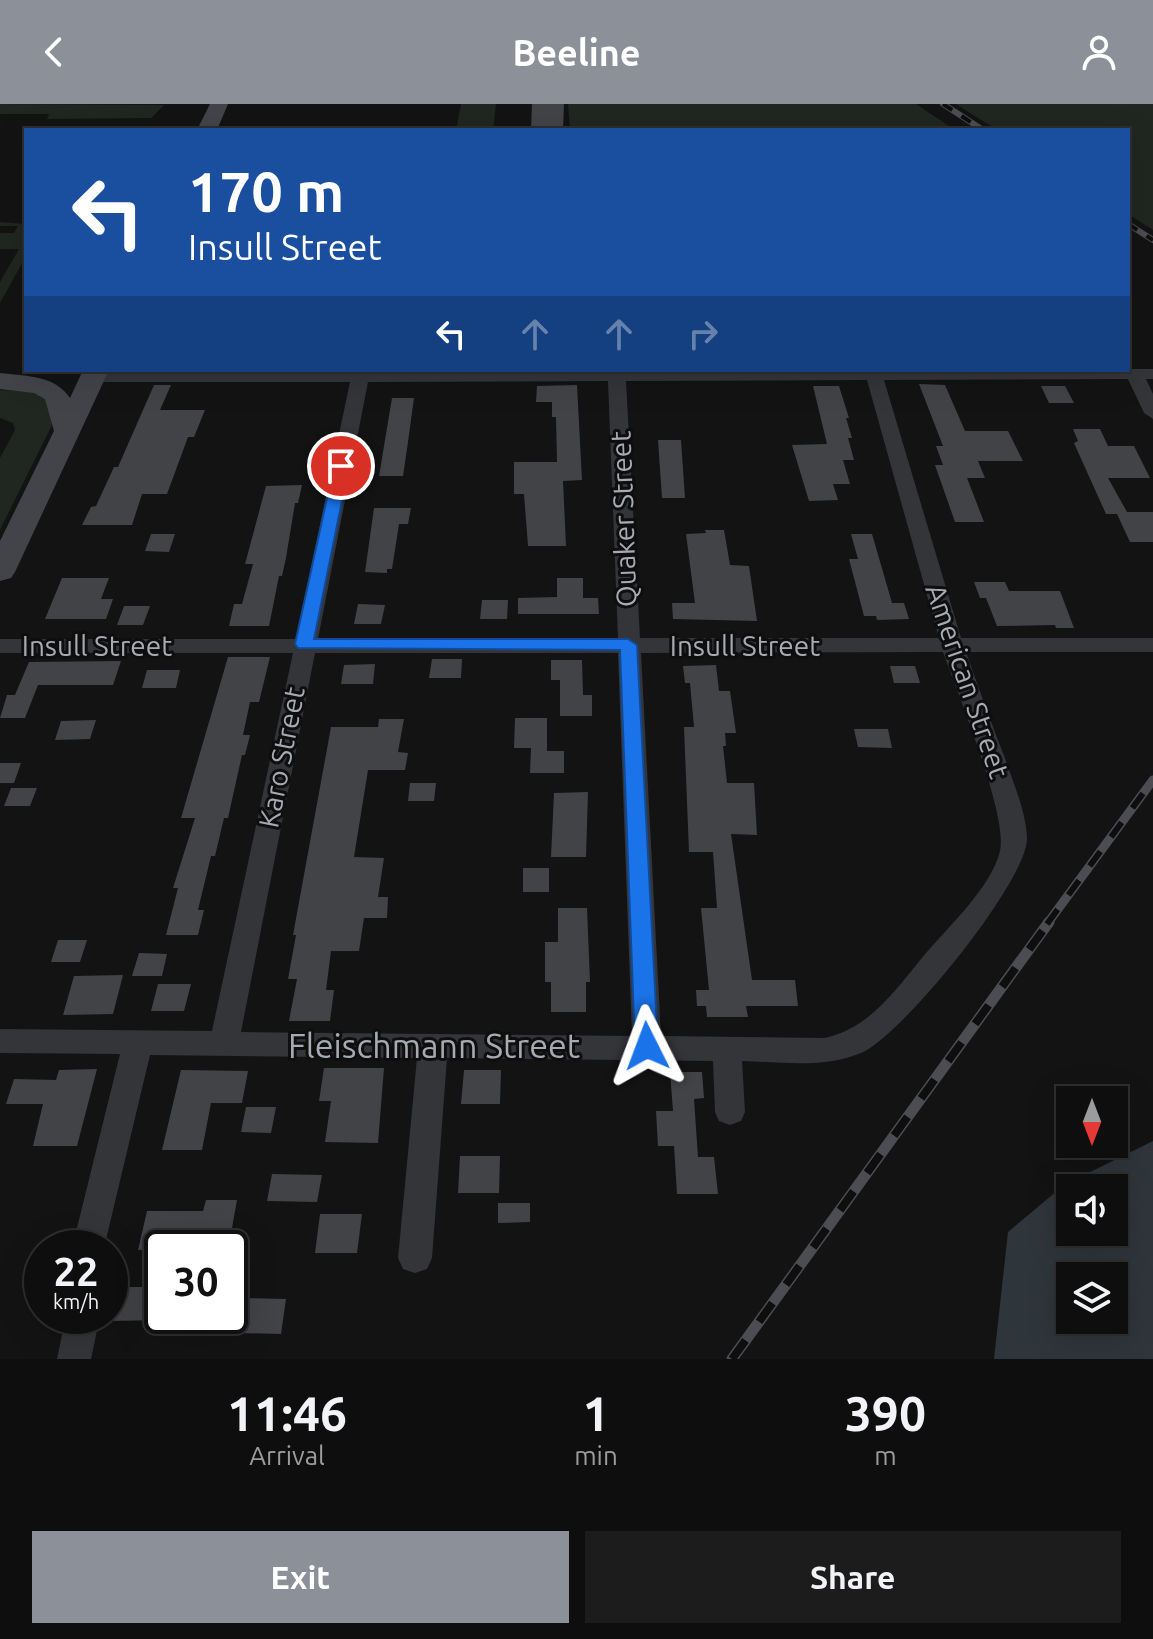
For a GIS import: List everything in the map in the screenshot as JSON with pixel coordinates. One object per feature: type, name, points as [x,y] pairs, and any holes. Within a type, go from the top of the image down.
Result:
[{"type":"main road","points":[[208,128],[219,104]]},
{"type":"main road","points":[[0,378],[24,371]]},
{"type":"main road","points":[[0,378],[95,374],[0,572]]},
{"type":"main road","points":[[0,378],[37,386],[59,396],[64,405],[67,431]]},
{"type":"street","points":[[95,374],[360,378],[1153,374]]},
{"type":"street","points":[[1134,374],[1153,413]]},
{"type":"street","name":"Quaker Street","points":[[617,375],[647,1046]]},
{"type":"street","name":"American Street","points":[[874,375],[952,645],[1007,800],[1013,843],[1003,875],[993,891],[930,967]]},
{"type":"street","name":"Karo Street","points":[[224,1044],[360,378]]},
{"type":"street","name":"Insull Street","points":[[0,646],[1153,645]]},
{"type":"street","name":"Fleischmann Street","points":[[0,1041],[825,1050],[855,1043],[890,1017],[930,967]]},
{"type":"street","points":[[92,1230],[138,1043]]},
{"type":"street","points":[[415,1258],[433,1046]]},
{"type":"street","points":[[727,1049],[730,1112]]},
{"type":"street","points":[[74,1359],[79,1334]]},
{"type":"shaded area","points":[[0,104],[164,105],[151,118],[47,119],[49,114],[0,114]]},
{"type":"shaded area","points":[[461,104],[496,104],[493,128],[456,128]]},
{"type":"shaded area","points":[[568,104],[916,104],[952,128],[570,128]]},
{"type":"shaded area","points":[[956,104],[1153,104],[1153,230],[1130,215],[1130,128],[994,128]]},
{"type":"shaded area","points":[[0,222],[24,224],[24,260],[0,303],[0,282],[19,249],[0,249],[0,233],[14,233],[18,226],[0,226]]},
{"type":"shaded area","points":[[0,390],[31,391],[47,398],[54,421],[0,530],[0,458],[15,430],[13,423],[0,418]]},
{"type":"shaded area","points":[[1153,1141],[1153,1359],[994,1359],[1008,1232],[1056,1192],[1056,1246],[1128,1246],[1128,1174],[1086,1174],[1119,1158],[1128,1158],[1128,1153]]},
{"type":"building","points":[[532,104],[564,104],[563,128],[531,128]]},
{"type":"building","points":[[919,384],[945,385],[965,431],[1008,431],[1023,461],[978,461],[985,478],[967,478],[984,522],[955,522],[935,465],[943,465],[936,446],[943,446]]},
{"type":"building","points":[[154,385],[171,385],[160,410],[205,410],[194,437],[188,437],[167,494],[142,494],[132,525],[82,525],[91,507],[96,506],[114,467],[118,467]]},
{"type":"building","points":[[577,385],[582,480],[563,481],[566,546],[528,546],[524,494],[514,494],[514,462],[557,462],[556,417],[552,417],[552,402],[536,402],[537,386]]},
{"type":"building","points":[[813,386],[839,386],[849,418],[846,418],[852,438],[848,438],[854,460],[843,460],[850,484],[833,484],[838,500],[809,501],[792,445],[827,444]]},
{"type":"building","points":[[1041,386],[1065,386],[1074,403],[1049,403]]},
{"type":"building","points":[[392,398],[414,398],[403,476],[379,476]]},
{"type":"building","points":[[1073,429],[1100,429],[1108,446],[1134,446],[1150,478],[1108,478],[1127,512],[1153,512],[1153,542],[1130,542],[1117,514],[1106,514],[1074,443],[1078,441]]},
{"type":"building","points":[[658,440],[681,440],[685,498],[662,498]]},
{"type":"building","points":[[302,485],[298,503],[295,503],[286,558],[282,576],[279,576],[269,626],[229,626],[234,604],[242,604],[253,564],[245,564],[266,486]]},
{"type":"building","points":[[374,508],[411,508],[408,524],[399,524],[392,569],[387,569],[387,573],[365,572]]},
{"type":"building","points":[[705,530],[724,530],[730,565],[749,566],[757,621],[673,619],[672,603],[695,603],[686,534],[706,533]]},
{"type":"building","points":[[151,534],[175,534],[169,552],[145,551]]},
{"type":"building","points":[[851,534],[872,534],[892,603],[904,603],[909,619],[877,620],[876,616],[864,616],[849,559],[858,559]]},
{"type":"building","points":[[62,578],[109,578],[101,599],[113,599],[106,619],[45,619]]},
{"type":"building","points":[[557,578],[583,578],[583,598],[598,598],[599,614],[518,614],[518,598],[557,597]]},
{"type":"building","points":[[974,582],[1005,582],[1009,591],[1060,591],[1074,628],[1056,628],[1055,625],[997,626],[986,598],[980,598]]},
{"type":"building","points":[[482,600],[508,600],[507,619],[480,619]]},
{"type":"building","points":[[358,604],[385,605],[381,624],[354,624]]},
{"type":"building","points":[[124,606],[150,606],[143,625],[117,625]]},
{"type":"building","points":[[228,657],[270,657],[259,702],[250,702],[243,735],[250,735],[245,755],[242,755],[228,818],[224,818],[215,856],[211,856],[198,910],[204,910],[198,935],[166,935],[178,888],[173,888],[195,818],[181,818]]},
{"type":"building","points":[[432,659],[462,659],[461,678],[429,678]]},
{"type":"building","points":[[551,660],[582,660],[583,695],[592,695],[592,716],[560,716],[560,680],[551,680]]},
{"type":"building","points":[[121,661],[113,685],[38,685],[25,718],[0,718],[7,695],[15,695],[29,662]]},
{"type":"building","points":[[375,664],[373,684],[341,684],[344,665]]},
{"type":"building","points":[[716,665],[719,691],[730,691],[736,733],[725,733],[726,746],[723,746],[727,783],[754,783],[757,835],[731,834],[752,980],[795,980],[798,1006],[746,1006],[748,1017],[707,1017],[706,1006],[697,1006],[696,990],[709,990],[701,908],[717,908],[713,852],[689,852],[684,727],[694,727],[690,683],[685,683],[683,666]]},
{"type":"building","points":[[890,666],[915,666],[920,683],[894,683]]},
{"type":"building","points":[[147,670],[180,670],[176,688],[142,688]]},
{"type":"building","points":[[515,718],[547,718],[547,751],[564,751],[564,773],[530,773],[531,748],[514,748]]},
{"type":"building","points":[[379,719],[404,719],[398,752],[408,753],[405,770],[368,770],[354,857],[384,858],[378,897],[388,897],[387,918],[364,918],[359,951],[331,951],[326,990],[334,990],[330,1021],[289,1021],[297,979],[288,979],[296,935],[293,935],[331,727],[378,727]]},
{"type":"building","points":[[96,720],[90,739],[55,740],[61,721]]},
{"type":"building","points":[[854,729],[888,729],[892,748],[858,747]]},
{"type":"building","points":[[0,763],[21,763],[14,783],[0,783]]},
{"type":"building","points":[[410,783],[436,783],[434,801],[408,801]]},
{"type":"building","points":[[11,788],[37,788],[30,806],[4,806]]},
{"type":"building","points":[[588,792],[586,857],[551,857],[554,793]]},
{"type":"building","points":[[523,868],[549,868],[549,892],[523,892]]},
{"type":"building","points":[[558,908],[587,908],[590,982],[586,982],[586,1012],[551,1012],[551,982],[545,982],[545,942],[558,942]]},
{"type":"building","points":[[58,940],[87,940],[80,962],[51,962]]},
{"type":"building","points":[[139,953],[167,954],[162,976],[132,976]]},
{"type":"building","points":[[123,975],[113,1014],[63,1015],[74,976]]},
{"type":"building","points":[[158,984],[191,984],[184,1011],[151,1011]]},
{"type":"building","points":[[324,1068],[384,1068],[378,1143],[325,1142],[331,1101],[319,1101]]},
{"type":"building","points":[[97,1069],[77,1146],[33,1146],[43,1104],[6,1104],[14,1079],[56,1080],[59,1070]]},
{"type":"building","points":[[181,1070],[248,1071],[242,1103],[211,1103],[202,1150],[162,1150]]},
{"type":"building","points":[[464,1070],[501,1070],[500,1104],[461,1104]]},
{"type":"building","points":[[670,1072],[702,1072],[704,1098],[694,1099],[698,1157],[714,1157],[718,1194],[677,1194],[674,1146],[658,1146],[656,1111],[673,1111]]},
{"type":"building","points":[[246,1107],[276,1107],[271,1133],[241,1132]]},
{"type":"building","points":[[460,1156],[500,1156],[499,1193],[458,1193]]},
{"type":"building","points":[[272,1174],[322,1175],[317,1202],[267,1201]]},
{"type":"building","points":[[206,1200],[237,1200],[232,1228],[144,1230],[144,1250],[138,1250],[147,1211],[203,1211]]},
{"type":"building","points":[[498,1203],[530,1203],[530,1222],[498,1223]]},
{"type":"building","points":[[320,1214],[362,1214],[357,1253],[315,1253]]},
{"type":"building","points":[[128,1287],[144,1287],[144,1320],[128,1321]]},
{"type":"building","points":[[248,1298],[286,1299],[281,1334],[248,1333]]},
{"type":"railway","points":[[943,104],[980,128]]},
{"type":"railway","points":[[1130,225],[1153,240]]},
{"type":"railway","points":[[1047,924],[1153,780]]},
{"type":"railway","points":[[732,1359],[1049,922]]},
{"type":"route","points":[[341,466],[304,644],[628,645],[647,1046]]}]
